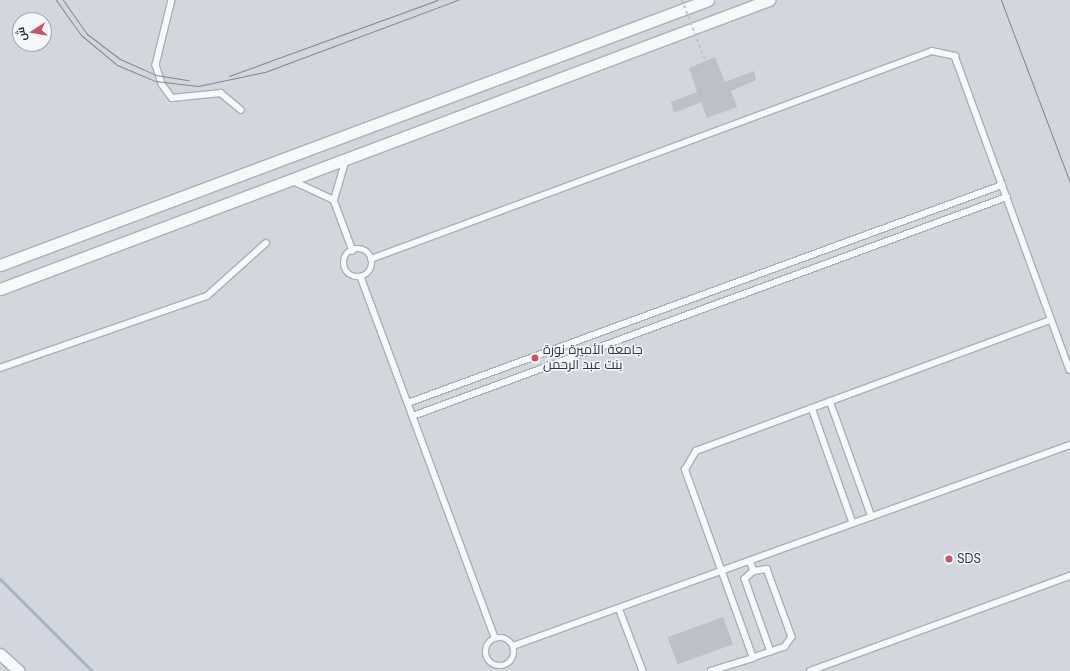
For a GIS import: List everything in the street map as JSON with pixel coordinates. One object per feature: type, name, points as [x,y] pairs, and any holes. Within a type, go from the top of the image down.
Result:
[{"type":"street","points":[[0,265],[708,0]]},
{"type":"street","points":[[0,289],[769,0]]},
{"type":"street","points":[[0,654],[19,671]]},
{"type":"lane","points":[[172,0],[156,66],[162,84],[172,98],[221,93],[241,110]]},
{"type":"lane","points":[[371,259],[932,51],[955,56],[1070,370]]},
{"type":"lane","points":[[346,159],[334,200],[353,251]]},
{"type":"lane","points":[[291,180],[334,200]]},
{"type":"lane","points":[[408,403],[1002,185]]},
{"type":"lane","points":[[413,416],[1007,197]]},
{"type":"lane","points":[[0,368],[207,296],[266,244]]},
{"type":"lane","points":[[362,250],[371,259],[369,272],[361,277],[353,276],[346,270],[346,257],[353,251],[362,250]]},
{"type":"lane","points":[[361,277],[495,638],[487,654],[495,664],[505,668],[513,657],[513,646]]},
{"type":"lane","points":[[753,658],[685,470],[696,450],[1051,320]]},
{"type":"lane","points":[[830,401],[872,516]]},
{"type":"lane","points":[[812,408],[853,524]]},
{"type":"lane","points":[[513,646],[1070,445]]},
{"type":"lane","points":[[750,561],[754,571]]},
{"type":"lane","points":[[711,671],[771,652],[789,643],[790,630],[767,569],[754,571],[745,579],[771,652]]},
{"type":"lane","points":[[810,671],[1070,576]]},
{"type":"lane","points":[[619,608],[643,671]]},
{"type":"lane","points":[[495,638],[504,639],[513,646]]},
{"type":"path","points":[[682,0],[706,62]]},
{"type":"shaded area","name":"جامعة الأميرة نورة بنت عبد الرحمن","points":[[0,0],[1070,0],[1070,671],[0,671]]},
{"type":"building","points":[[715,57],[725,82],[754,71],[756,80],[731,91],[737,107],[707,118],[701,102],[674,113],[671,102],[697,92],[689,68]]},
{"type":"building","points":[[723,617],[733,644],[677,664],[668,637]]},
{"type":"waterway","points":[[0,579],[92,671]]},
{"type":"tram line","points":[[56,0],[81,35],[117,65],[155,81],[198,86],[265,72],[458,0]]},
{"type":"tram line","points":[[63,0],[87,34],[120,59],[156,75],[189,80]]},
{"type":"tram line","points":[[229,76],[438,0]]},
{"type":"tram line","points":[[1001,0],[1070,183]]},
{"type":"place","name":"جامعة الأميرة نورة بنت عبد الرحمن","points":[[535,358]]},
{"type":"place","name":"SDS","points":[[949,559]]}]
